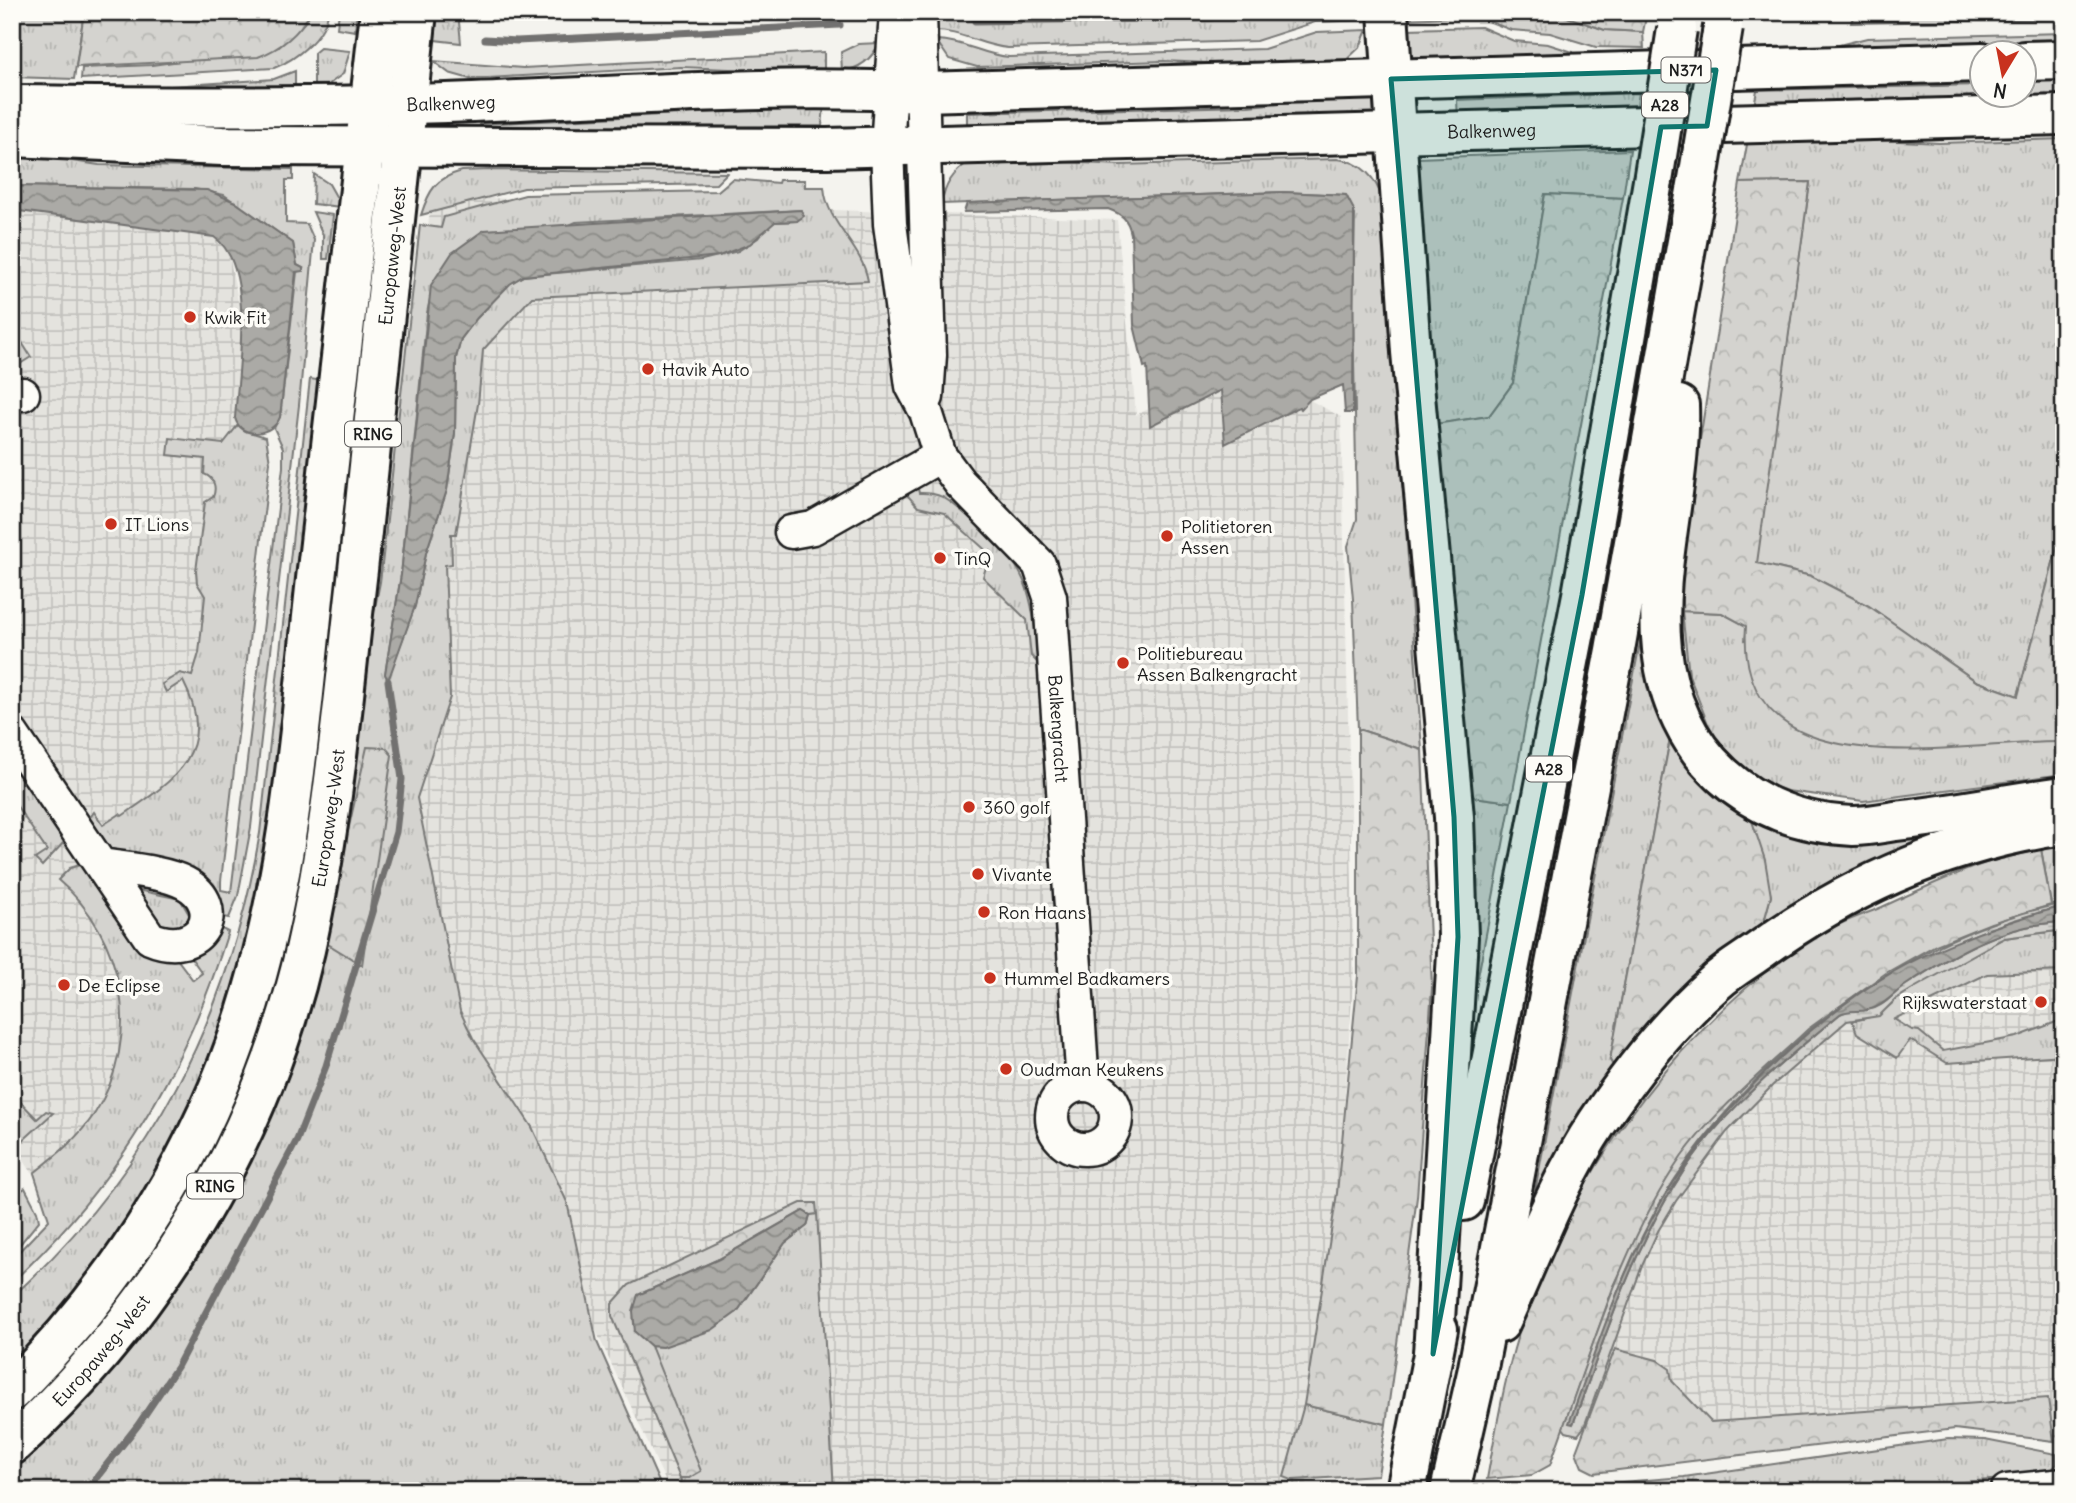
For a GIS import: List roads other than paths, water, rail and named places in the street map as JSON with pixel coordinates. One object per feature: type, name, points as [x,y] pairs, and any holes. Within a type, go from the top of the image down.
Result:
[{"type":"main road","name":"RING","points":[[368,105],[380,12]]},
{"type":"main road","name":"RING","points":[[408,104],[417,12]]},
{"type":"main road","name":"A28","points":[[1388,12],[1411,352],[1454,817],[1458,924],[1433,1354]]},
{"type":"main road","name":"A28","points":[[1406,1491],[1582,595],[1679,20]]},
{"type":"main road","name":"A28","points":[[1450,1491],[1476,1373],[1613,664],[1724,20]]},
{"type":"main road","points":[[2038,61],[2064,60]]},
{"type":"main road","name":"Balkenweg","points":[[12,105],[368,105],[661,92],[907,91],[1968,62]]},
{"type":"main road","name":"Europaweg-West","points":[[12,1445],[95,1362],[136,1312],[171,1262],[235,1147],[262,1086],[291,1002],[317,895],[335,765],[408,104]]},
{"type":"main road","name":"Europaweg-West","points":[[12,1391],[90,1306],[156,1208],[184,1161],[227,1067],[252,994],[270,922],[285,841],[368,105]]},
{"type":"main road","name":"Balkenweg","points":[[12,137],[173,145],[905,147],[2064,115]]},
{"type":"main road","name":"A28","points":[[1676,308],[1680,433],[1662,597],[1662,649],[1678,716],[1698,749],[1722,777],[1747,796],[1790,816],[1853,826],[1928,818],[2064,796]]},
{"type":"main road","name":"A28","points":[[1476,1373],[1549,1210],[1596,1125],[1653,1046],[1716,981],[1804,918],[1902,868],[2022,831],[2064,825]]},
{"type":"street","points":[[896,12],[907,91]]},
{"type":"street","points":[[905,147],[907,91],[920,12]]},
{"type":"street","name":"Balkengracht","points":[[905,147],[890,224],[912,386],[926,412],[940,456],[960,483],[1039,564],[1050,597],[1083,1085]]},
{"type":"street","points":[[791,532],[813,528],[940,456]]},
{"type":"street","points":[[12,734],[101,864]]},
{"type":"street","points":[[2007,1491],[2064,1485]]},
{"type":"water","points":[[12,186],[207,190],[235,202],[293,243],[297,265],[303,268],[303,271],[296,272],[280,417],[276,423],[257,433],[244,430],[235,418],[241,349],[240,295],[227,251],[214,237],[12,210]]},
{"type":"water","points":[[1284,192],[1346,195],[1354,210],[1353,413],[1345,413],[1343,385],[1310,399],[1301,409],[1299,407],[1225,444],[1221,390],[1150,426],[1147,366],[1144,367],[1134,325],[1131,234],[1124,218],[1108,209],[964,212],[967,203]]},
{"type":"water","points":[[801,210],[804,216],[797,221],[775,222],[750,244],[719,256],[523,276],[510,284],[477,318],[461,339],[456,358],[455,433],[447,490],[426,553],[415,606],[388,681],[385,674],[401,575],[431,285],[452,253],[484,230]]},
{"type":"water","points":[[2064,906],[2064,922],[2021,928],[1980,942],[1924,973],[1874,1008],[1840,1014],[1789,1056],[1741,1101],[1687,1165],[1666,1199],[1630,1272],[1573,1424],[1569,1423],[1611,1309],[1648,1225],[1685,1165],[1743,1096],[1811,1031],[1883,978],[1919,958],[1972,935]]},
{"type":"water","points":[[803,1211],[810,1215],[807,1226],[785,1243],[737,1312],[712,1330],[663,1347],[651,1346],[635,1332],[633,1311],[638,1295],[719,1259]]},
{"type":"waterway","points":[[975,21],[1208,18],[1288,12]]},
{"type":"waterway","points":[[1853,12],[1913,12]]},
{"type":"waterway","points":[[485,39],[517,41],[840,25]]},
{"type":"waterway","points":[[86,1491],[138,1425],[177,1367],[297,1140],[326,1066],[396,832],[402,779],[388,681]]},
{"type":"waterway","points":[[813,1491],[821,1490]]},
{"type":"place","name":"Kwik Fit","points":[[190,317]]},
{"type":"place","name":"Havik Auto","points":[[648,369]]},
{"type":"place","name":"IT Lions","points":[[111,524]]},
{"type":"place","name":"Politietoren Assen","points":[[1167,536]]},
{"type":"place","name":"TinQ","points":[[940,558]]},
{"type":"place","name":"Politiebureau Assen Balkengracht","points":[[1123,663]]},
{"type":"place","name":"360 golf","points":[[969,807]]},
{"type":"place","name":"Vivante","points":[[978,874]]},
{"type":"place","name":"Ron Haans","points":[[984,912]]},
{"type":"place","name":"Hummel Badkamers","points":[[990,978]]},
{"type":"place","name":"De Eclipse","points":[[64,985]]},
{"type":"place","name":"Rijkswaterstaat","points":[[2041,1002]]},
{"type":"place","name":"Oudman Keukens","points":[[1006,1069]]}]
